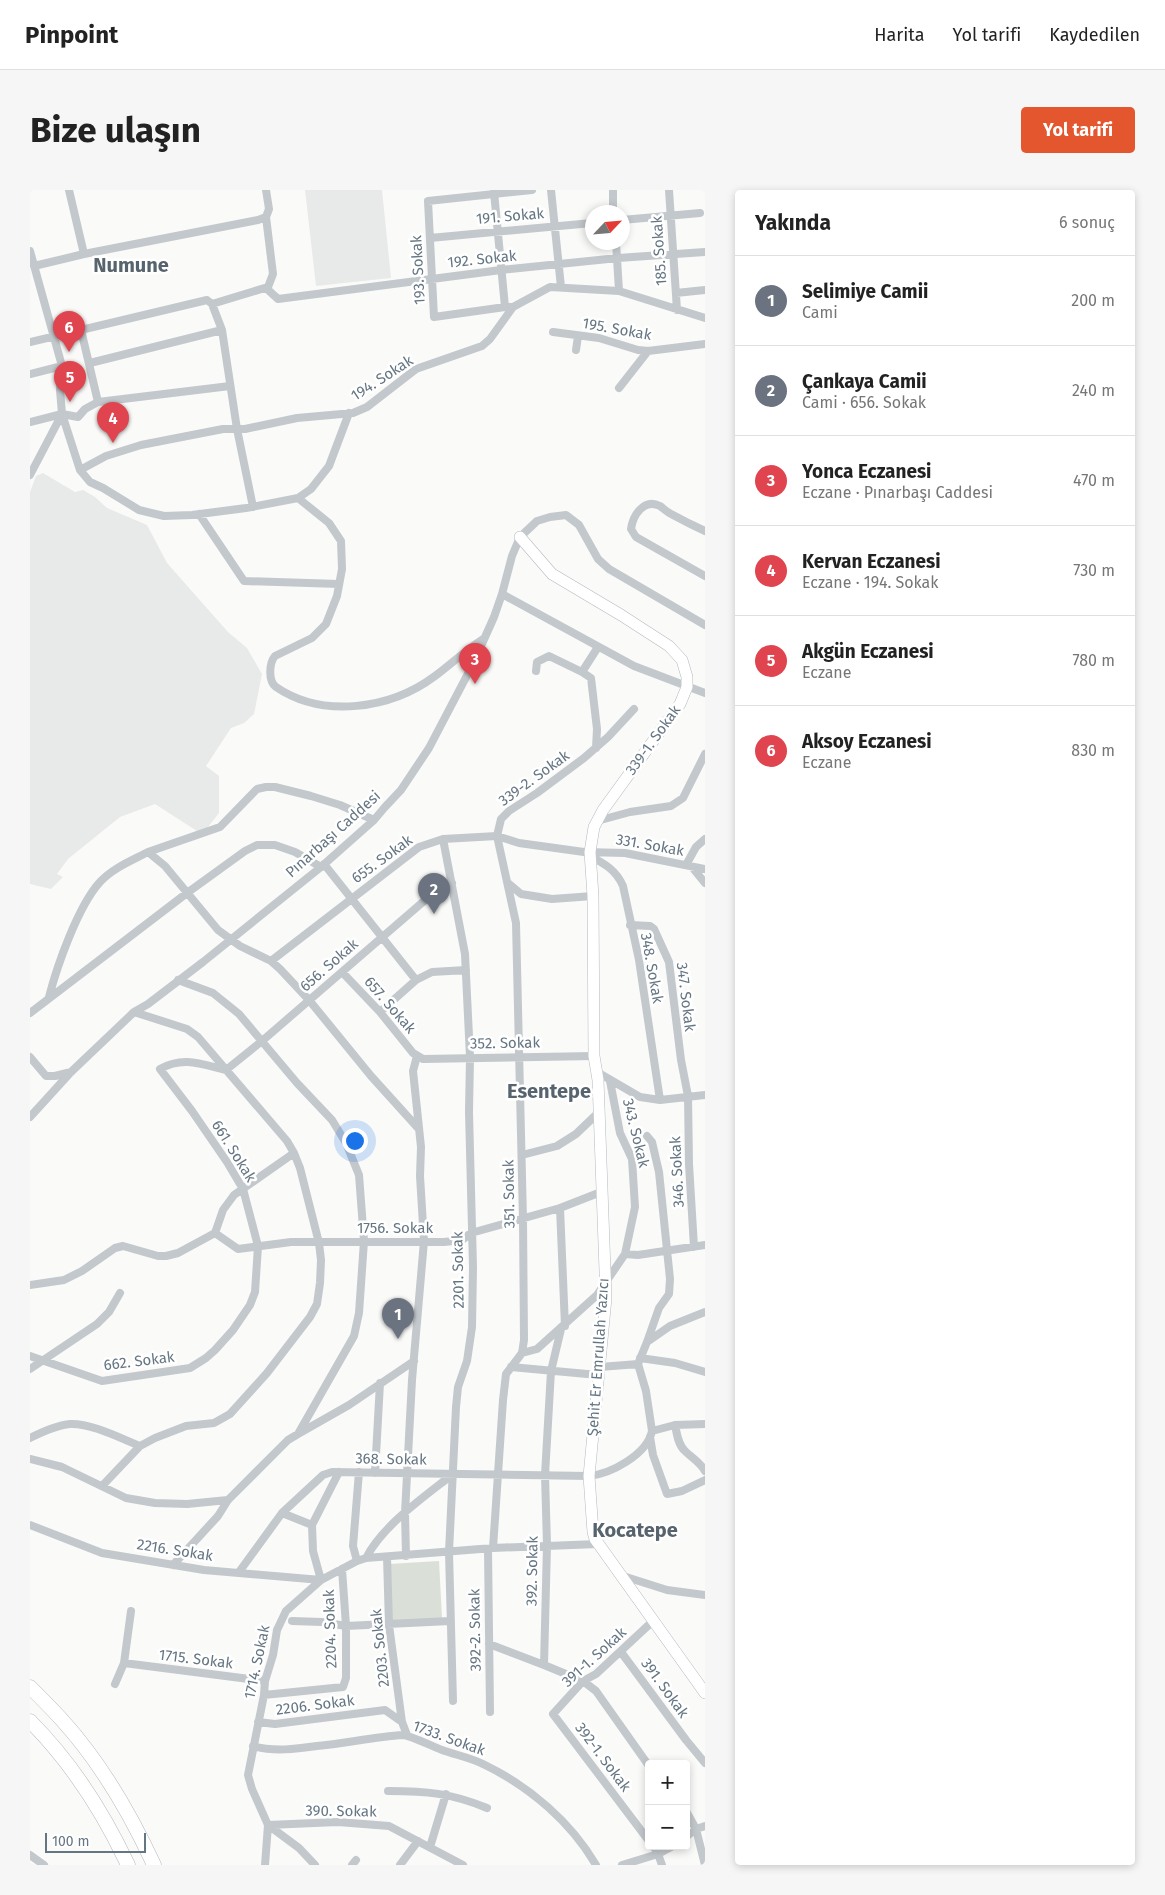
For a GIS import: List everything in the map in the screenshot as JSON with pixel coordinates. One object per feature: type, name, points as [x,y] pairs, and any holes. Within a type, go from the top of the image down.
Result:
[{"type":"highway","points":[[30,1687],[63,1720],[100,1769],[135,1825],[154,1865]]},
{"type":"highway","points":[[30,1721],[45,1736],[81,1782],[114,1836],[128,1865]]},
{"type":"street","points":[[69,190],[84,254]]},
{"type":"street","points":[[212,304],[268,287],[273,274],[266,217],[269,209],[266,190]]},
{"type":"street","points":[[509,307],[501,270],[494,192],[532,190]]},
{"type":"street","points":[[551,190],[561,287]]},
{"type":"street","points":[[613,190],[614,205]]},
{"type":"street","name":"185. Sokak","points":[[669,190],[677,310]]},
{"type":"street","name":"193. Sokak","points":[[494,192],[428,201],[434,317],[509,307]]},
{"type":"street","points":[[630,219],[700,213]]},
{"type":"street","points":[[34,266],[266,217]]},
{"type":"street","name":"191. Sokak","points":[[430,238],[497,230],[585,224]]},
{"type":"street","points":[[617,250],[619,291]]},
{"type":"street","points":[[30,251],[62,366],[60,390],[62,414],[80,470],[90,482],[139,510],[164,516],[199,514],[253,507],[298,498],[311,489],[329,466],[349,413]]},
{"type":"street","name":"192. Sokak","points":[[266,288],[278,299],[501,270],[618,258],[705,252]]},
{"type":"street","name":"194. Sokak","points":[[80,470],[106,456],[141,445],[223,429],[245,429],[297,418],[349,413],[367,407],[416,369],[482,346],[490,339],[509,307],[550,287],[619,291],[705,318]]},
{"type":"street","points":[[676,293],[705,290]]},
{"type":"street","points":[[30,342],[207,300],[212,304],[222,330],[237,429],[253,507]]},
{"type":"street","points":[[81,330],[98,402]]},
{"type":"street","points":[[90,363],[222,330]]},
{"type":"street","name":"195. Sokak","points":[[553,332],[599,338],[638,350],[648,351],[705,344]]},
{"type":"street","points":[[576,350],[578,336]]},
{"type":"street","points":[[619,388],[648,351]]},
{"type":"street","points":[[30,374],[62,366]]},
{"type":"street","points":[[30,422],[62,414],[78,416],[85,409],[98,402],[230,386]]},
{"type":"street","points":[[30,476],[62,414]]},
{"type":"street","points":[[298,498],[329,523],[341,541],[342,570],[337,596],[326,624],[312,638],[275,656],[271,661],[271,682],[274,686],[291,696],[318,705],[346,706],[371,704],[392,698],[434,677],[483,638]]},
{"type":"street","points":[[705,531],[669,514],[659,506],[650,504],[641,507],[632,521],[631,529],[636,537],[705,576]]},
{"type":"street","points":[[199,514],[244,581],[339,584]]},
{"type":"street","name":"Pınarbaşı Caddesi","points":[[30,1117],[71,1072],[134,1012],[230,940],[322,866],[374,820],[401,790],[429,748],[473,664],[502,594],[512,556],[520,537],[536,521],[566,515],[579,525],[598,558],[609,569],[705,625]]},
{"type":"street","name":"339-1. Sokak","points":[[520,537],[552,574],[621,614],[669,646],[682,660],[687,688],[680,704],[622,782],[597,822],[590,842],[593,896]]},
{"type":"street","points":[[502,594],[634,666],[687,688],[705,693]]},
{"type":"street","points":[[582,672],[598,646]]},
{"type":"street","points":[[536,672],[537,662],[549,656],[591,678],[597,729],[596,748]]},
{"type":"street","name":"339-2. Sokak","points":[[497,836],[501,819],[509,811],[596,748],[634,709]]},
{"type":"street","points":[[597,822],[630,812],[671,806],[683,798],[705,754]]},
{"type":"street","points":[[49,997],[53,979],[85,903],[100,882],[119,867],[148,852],[220,827],[258,789],[275,787],[340,805],[374,820]]},
{"type":"street","name":"655. Sokak","points":[[271,961],[419,847],[443,839],[497,836],[519,843],[590,854]]},
{"type":"street","name":"351. Sokak","points":[[497,836],[516,923],[523,1219],[524,1340],[522,1353]]},
{"type":"street","name":"2201. Sokak","points":[[443,839],[465,954],[470,1057],[472,1327],[467,1361],[458,1387],[448,1552],[453,1701]]},
{"type":"street","points":[[705,839],[696,847],[689,866],[705,884]]},
{"type":"street","points":[[30,1013],[49,997],[110,954],[187,893],[245,851],[257,845],[275,846],[295,852],[322,866],[416,980]]},
{"type":"street","points":[[148,852],[165,866],[218,930],[230,940],[271,961],[309,1000],[371,1076],[418,1128]]},
{"type":"street","name":"331. Sokak","points":[[590,854],[625,853],[705,869]]},
{"type":"street","name":"348. Sokak","points":[[590,854],[607,864],[618,875],[623,886],[639,960],[660,1100]]},
{"type":"street","name":"656. Sokak","points":[[226,1070],[439,889],[452,883]]},
{"type":"street","points":[[508,883],[521,894],[552,899],[593,896]]},
{"type":"street","name":"Şehit Er Emrullah Yazıcı","points":[[593,896],[594,1056],[597,1072],[599,1112],[606,1298],[589,1476],[593,1532],[598,1544],[623,1576],[653,1622],[689,1668],[705,1693]]},
{"type":"street","name":"347. Sokak","points":[[630,925],[654,928],[669,962],[681,1060],[688,1096]]},
{"type":"street","points":[[380,1012],[416,980],[432,972],[466,970]]},
{"type":"street","name":"657. Sokak","points":[[342,972],[380,1012],[417,1056],[413,1071],[421,1147],[420,1176],[424,1241],[407,1473],[405,1514],[406,1556]]},
{"type":"street","points":[[178,980],[213,993],[239,1014],[297,1083],[332,1120],[346,1143],[359,1175],[364,1241],[360,1306],[354,1336],[298,1434]]},
{"type":"street","points":[[102,1486],[140,1446],[186,1426],[214,1423],[230,1414],[261,1381],[310,1317],[317,1304],[320,1283],[321,1260],[319,1243],[300,1168],[287,1141],[198,1037],[187,1029],[134,1012]]},
{"type":"street","name":"352. Sokak","points":[[417,1056],[423,1058],[594,1056]]},
{"type":"street","points":[[30,1057],[46,1076],[71,1072]]},
{"type":"street","name":"661. Sokak","points":[[195,1365],[206,1358],[233,1330],[250,1306],[255,1292],[258,1246],[244,1189],[192,1111],[160,1069],[171,1063],[190,1061],[226,1070]]},
{"type":"street","name":"343. Sokak","points":[[597,1072],[640,1097],[660,1100],[705,1095]]},
{"type":"street","name":"343. Sokak","points":[[522,1353],[537,1349],[597,1295],[624,1254],[635,1207],[632,1159],[620,1133],[610,1081]]},
{"type":"street","name":"346. Sokak","points":[[688,1096],[689,1164],[694,1247]]},
{"type":"street","points":[[522,1155],[557,1146],[576,1134],[599,1112]]},
{"type":"street","points":[[647,1136],[652,1142],[659,1172],[670,1279],[669,1294],[659,1308],[639,1361],[646,1391],[653,1455],[667,1494],[682,1491],[705,1480]]},
{"type":"street","points":[[30,1285],[64,1280],[82,1271],[115,1248],[123,1246],[158,1256],[178,1253],[215,1232],[223,1210],[234,1195],[294,1153]]},
{"type":"street","name":"1756. Sokak","points":[[215,1232],[238,1249],[290,1242],[462,1240],[472,1233],[560,1208],[602,1192]]},
{"type":"street","name":"392. Sokak","points":[[544,1665],[547,1545],[545,1475],[551,1371],[563,1327],[560,1208]]},
{"type":"street","points":[[624,1254],[638,1254],[705,1245]]},
{"type":"street","points":[[30,1369],[97,1324],[109,1312],[120,1293]]},
{"type":"street","points":[[647,1342],[670,1326],[705,1312]]},
{"type":"street","points":[[491,1548],[506,1374],[522,1353]]},
{"type":"street","name":"662. Sokak","points":[[30,1356],[102,1381],[190,1368],[195,1365]]},
{"type":"street","points":[[173,1564],[218,1516],[228,1500],[288,1440],[349,1404],[414,1361]]},
{"type":"street","points":[[510,1367],[551,1371],[599,1371],[639,1361],[674,1363],[705,1372]]},
{"type":"street","points":[[375,1473],[380,1383]]},
{"type":"street","points":[[30,1438],[56,1427],[70,1424],[85,1426],[140,1446]]},
{"type":"street","points":[[651,1434],[675,1425],[705,1424]]},
{"type":"street","points":[[675,1425],[683,1450],[701,1464],[705,1471]]},
{"type":"street","name":"368. Sokak","points":[[239,1572],[282,1513],[323,1475],[338,1472],[359,1472],[598,1475],[628,1461],[651,1434]]},
{"type":"street","points":[[30,1460],[62,1467],[126,1498],[155,1503],[187,1504],[228,1500]]},
{"type":"street","points":[[321,1580],[313,1551],[312,1525],[338,1472]]},
{"type":"street","points":[[357,1561],[353,1546],[359,1472]]},
{"type":"street","points":[[366,1558],[380,1538],[405,1514],[453,1474]]},
{"type":"street","points":[[282,1513],[312,1525]]},
{"type":"street","name":"2216. Sokak","points":[[30,1525],[102,1553],[204,1570],[321,1580]]},
{"type":"street","name":"1714. Sokak","points":[[265,1865],[268,1824],[252,1789],[248,1775],[264,1695],[265,1681],[273,1655],[276,1630],[281,1618],[292,1603],[321,1580],[366,1558],[491,1548],[598,1544]]},
{"type":"street","name":"392-2. Sokak","points":[[490,1712],[491,1548]]},
{"type":"street","name":"2203. Sokak","points":[[387,1557],[390,1625],[402,1722],[407,1735]]},
{"type":"street","name":"2204. Sokak","points":[[264,1695],[343,1687],[346,1678],[346,1626],[342,1569]]},
{"type":"street","points":[[623,1576],[667,1590],[705,1596]]},
{"type":"street","points":[[115,1684],[124,1663],[131,1611]]},
{"type":"street","points":[[292,1622],[322,1622],[346,1626],[450,1621]]},
{"type":"street","name":"391-1. Sokak","points":[[553,1714],[583,1682],[596,1674],[622,1652],[653,1622]]},
{"type":"street","points":[[489,1644],[583,1682],[596,1691],[645,1760]]},
{"type":"street","name":"391. Sokak","points":[[622,1652],[705,1763]]},
{"type":"street","name":"1715. Sokak","points":[[124,1663],[265,1681]]},
{"type":"street","name":"2206. Sokak","points":[[258,1722],[275,1724],[385,1710],[402,1722]]},
{"type":"street","name":"392-1. Sokak","points":[[553,1714],[645,1836]]},
{"type":"street","name":"1733. Sokak","points":[[253,1746],[269,1750],[298,1748],[407,1735],[442,1750],[484,1764],[511,1780],[546,1805],[560,1818],[576,1835],[596,1865]]},
{"type":"street","points":[[388,1791],[420,1791],[446,1794],[461,1797],[487,1808]]},
{"type":"street","points":[[430,1847],[446,1794]]},
{"type":"street","points":[[690,1819],[696,1830],[705,1865]]},
{"type":"street","name":"390. Sokak","points":[[268,1824],[366,1823],[389,1826],[463,1865]]},
{"type":"street","points":[[268,1824],[299,1848],[315,1865]]},
{"type":"street","points":[[690,1834],[705,1826]]},
{"type":"street","points":[[400,1865],[418,1840]]},
{"type":"street","points":[[656,1850],[662,1865]]},
{"type":"street","points":[[622,1865],[666,1850]]},
{"type":"street","points":[[30,1855],[43,1865]]},
{"type":"shaded area","points":[[305,190],[382,190],[391,278],[316,286]]},
{"type":"shaded area","points":[[43,473],[75,492],[83,490],[95,497],[107,508],[147,525],[167,563],[228,632],[247,648],[262,674],[254,714],[244,723],[231,728],[206,766],[219,776],[219,813],[208,827],[200,833],[155,804],[120,817],[68,859],[57,874],[63,877],[51,889],[30,884],[30,492],[36,476]]},
{"type":"shaded area","points":[[439,1561],[442,1618],[392,1621],[389,1564]]},
{"type":"place","name":"Aksoy Eczanesi","points":[[69,352]]},
{"type":"place","name":"Akgün Eczanesi","points":[[70,402]]},
{"type":"place","name":"Kervan Eczanesi","points":[[113,443]]},
{"type":"place","name":"Yonca Eczanesi","points":[[475,684]]},
{"type":"place","name":"Çankaya Camii","points":[[434,914]]},
{"type":"place","name":"Selimiye Camii","points":[[398,1339]]},
{"type":"district","name":"Numune","points":[[131,265]]},
{"type":"district","name":"Esentepe","points":[[549,1091]]},
{"type":"district","name":"Kocatepe","points":[[635,1530]]}]
